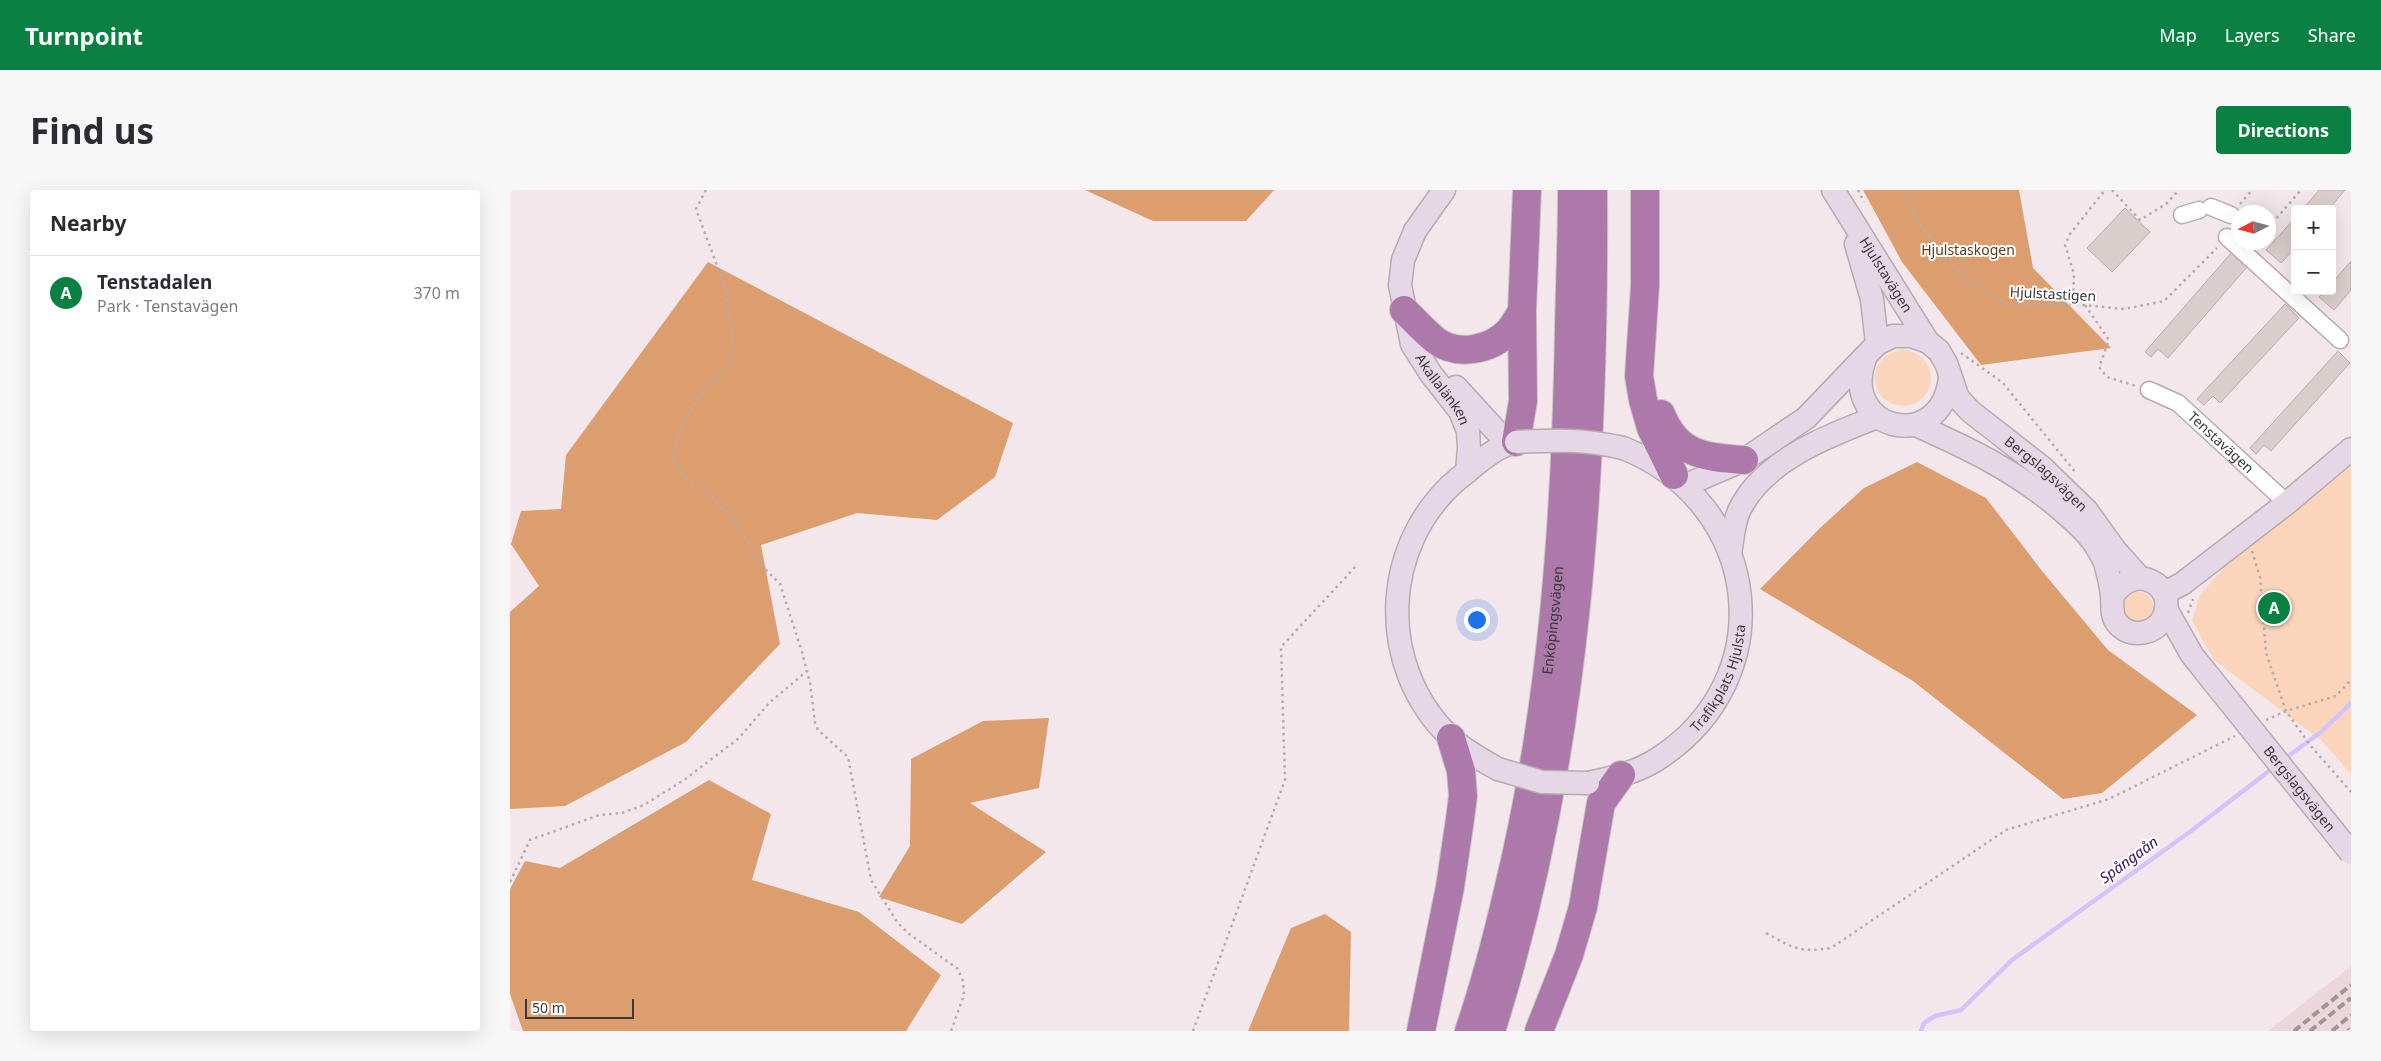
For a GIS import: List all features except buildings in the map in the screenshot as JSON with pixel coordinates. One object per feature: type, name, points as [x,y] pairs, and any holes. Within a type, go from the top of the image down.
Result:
[{"type":"highway","points":[[1512,443],[1523,401],[1522,311],[1527,190]]},
{"type":"highway","points":[[1645,190],[1647,229],[1644,337],[1639,376],[1651,428],[1680,480]]},
{"type":"highway","name":"Enköpingsvägen","points":[[1469,1031],[1499,928],[1521,838],[1548,672],[1563,508],[1582,195]]},
{"type":"highway","name":"Enköpingsvägen","points":[[1491,1031],[1527,903],[1555,770],[1572,650],[1583,546],[1588,452],[1582,195]]},
{"type":"highway","points":[[1404,310],[1436,341],[1454,349],[1476,349],[1495,343],[1509,331],[1522,311]]},
{"type":"highway","points":[[1644,337],[1654,398],[1671,434],[1678,443],[1712,458],[1744,460]]},
{"type":"highway","points":[[1421,1031],[1450,887],[1463,796],[1461,771],[1451,738]]},
{"type":"highway","points":[[1539,1031],[1575,935],[1601,803],[1621,775]]},
{"type":"main road","name":"Akallalänken","points":[[1444,190],[1415,231],[1403,260],[1400,285],[1412,344],[1431,374],[1460,412],[1468,431],[1469,448],[1466,472]]},
{"type":"main road","name":"Hjulstavägen","points":[[1832,190],[1928,342]]},
{"type":"main road","name":"Hjulstavägen","points":[[1844,210],[1865,269],[1872,299],[1871,350]]},
{"type":"main road","name":"Akallalänken","points":[[1404,310],[1422,343],[1443,372],[1490,426],[1512,443]]},
{"type":"main road","points":[[1680,480],[1744,460],[1806,418],[1871,350],[1893,336],[1911,336],[1928,342]]},
{"type":"main road","name":"Bergslagsvägen","points":[[1928,342],[1938,351],[1946,363],[1958,398],[1970,411],[2043,468],[2086,511],[2115,550],[2140,578],[2158,586],[2192,655],[2351,853]]},
{"type":"main road","points":[[1730,553],[1738,514],[1746,499],[1764,478],[1786,460],[1844,430],[1877,417],[1865,405],[1859,388],[1860,371],[1871,350]]},
{"type":"main road","points":[[1916,425],[1930,418],[1941,407],[1948,393],[1950,377]]},
{"type":"main road","name":"Bergslagsvägen","points":[[1877,417],[1889,424],[1902,426],[1916,425],[1989,458],[2029,483],[2095,543],[2105,562],[2114,618],[2121,627],[2135,633],[2151,631],[2192,655]]},
{"type":"main road","name":"Trafikplats Hjulsta","points":[[1567,439],[1595,441],[1641,455],[1680,480],[1712,516],[1730,553],[1739,591],[1740,618],[1736,648],[1716,701],[1699,724],[1678,744],[1655,760],[1621,775],[1588,783],[1542,782],[1498,769],[1473,755],[1451,738],[1429,714],[1412,686],[1401,650],[1397,628],[1396,598],[1401,568],[1411,540],[1434,502],[1466,472],[1512,443],[1567,439]]},
{"type":"main road","points":[[2151,631],[2158,625],[2165,601],[2182,584],[2287,503],[2351,449]]},
{"type":"main road","points":[[2112,597],[2123,584],[2140,578]]},
{"type":"street","points":[[2182,215],[2205,208],[2231,215]]},
{"type":"street","points":[[2227,237],[2340,340]]},
{"type":"street","name":"Tenstavägen","points":[[2150,390],[2178,403],[2287,503]]},
{"type":"path","points":[[706,190],[696,210],[725,287],[734,348],[727,365],[700,396],[680,429],[673,459],[686,479],[707,490],[738,526],[762,565],[780,584],[807,671],[818,730],[848,757],[871,880],[897,922],[908,933],[958,969],[963,981],[964,995],[951,1031]]},
{"type":"path","points":[[1858,190],[1866,207]]},
{"type":"path","name":"Hjulstastigen","points":[[1903,190],[1918,223],[1969,282],[2008,304],[2073,304],[2124,309],[2164,301],[2205,263],[2227,237]]},
{"type":"path","points":[[2073,304],[2074,274],[2065,245],[2070,234],[2105,190]]},
{"type":"path","points":[[2112,190],[2140,220],[2166,204],[2179,190]]},
{"type":"path","points":[[2276,219],[2301,190]]},
{"type":"path","points":[[2085,305],[2109,340],[2100,367],[2103,372],[2107,377],[2150,390]]},
{"type":"path","points":[[1958,350],[2003,383],[2078,475]]},
{"type":"path","points":[[2252,549],[2260,577],[2266,653],[2286,711],[2301,734],[2351,792]]},
{"type":"path","points":[[1194,1031],[1285,780],[1281,647],[1356,566]]},
{"type":"path","points":[[510,882],[530,840],[599,815],[622,813],[637,808],[676,785],[739,738],[769,703],[807,671]]},
{"type":"path","points":[[2261,723],[2286,711],[2336,696],[2351,680]]},
{"type":"path","points":[[1766,934],[1792,948],[1808,952],[1831,948],[2006,830],[2109,799],[2236,736]]},
{"type":"shaded area","points":[[1903,350],[1914,352],[1923,358],[1929,367],[1931,378],[1929,389],[1923,398],[1914,404],[1903,406],[1892,404],[1883,398],[1877,389],[1875,378],[1877,367],[1883,358],[1892,352]]},
{"type":"shaded area","points":[[2351,463],[2351,774],[2321,740],[2214,660],[2192,621],[2200,594],[2241,550]]},
{"type":"shaded area","points":[[2138,592],[2149,596],[2153,607],[2149,618],[2138,622],[2127,618],[2123,607],[2127,596]]},
{"type":"shaded area","points":[[2351,966],[2351,1031],[2268,1031]]},
{"type":"green space","points":[[1085,190],[1274,190],[1246,221],[1153,221]]},
{"type":"green space","name":"Hjulstaskogen","points":[[1863,190],[2019,190],[2033,268],[2111,348],[1981,365],[1902,262]]},
{"type":"green space","points":[[708,262],[1013,423],[995,477],[937,520],[857,513],[761,545],[780,644],[686,742],[565,806],[510,809],[510,612],[539,586],[511,544],[521,511],[561,509],[566,455]]},
{"type":"green space","points":[[1917,462],[1986,498],[2042,571],[2108,650],[2197,715],[2102,793],[2063,799],[1913,681],[1760,589],[1820,528],[1864,488]]},
{"type":"green space","points":[[1049,718],[1039,788],[970,803],[1046,852],[962,924],[879,897],[910,846],[911,759],[983,721]]},
{"type":"green space","points":[[709,780],[771,814],[752,880],[859,912],[941,975],[906,1031],[523,1031],[510,994],[510,889],[525,861],[560,868]]},
{"type":"green space","points":[[1325,914],[1351,932],[1349,1031],[1248,1031],[1291,928]]},
{"type":"waterway","name":"Spångaån","points":[[2283,760],[2321,732],[2351,703]]},
{"type":"waterway","name":"Spångaån","points":[[1921,1031],[1924,1023],[1935,1016],[1961,1010],[2012,960],[2191,831],[2273,768]]},
{"type":"railway","points":[[2294,1031],[2351,985]]},
{"type":"railway","points":[[2310,1031],[2351,998]]},
{"type":"railway","points":[[2332,1031],[2351,1015]]},
{"type":"place","name":"Tenstadalen","points":[[2274,608]]}]
